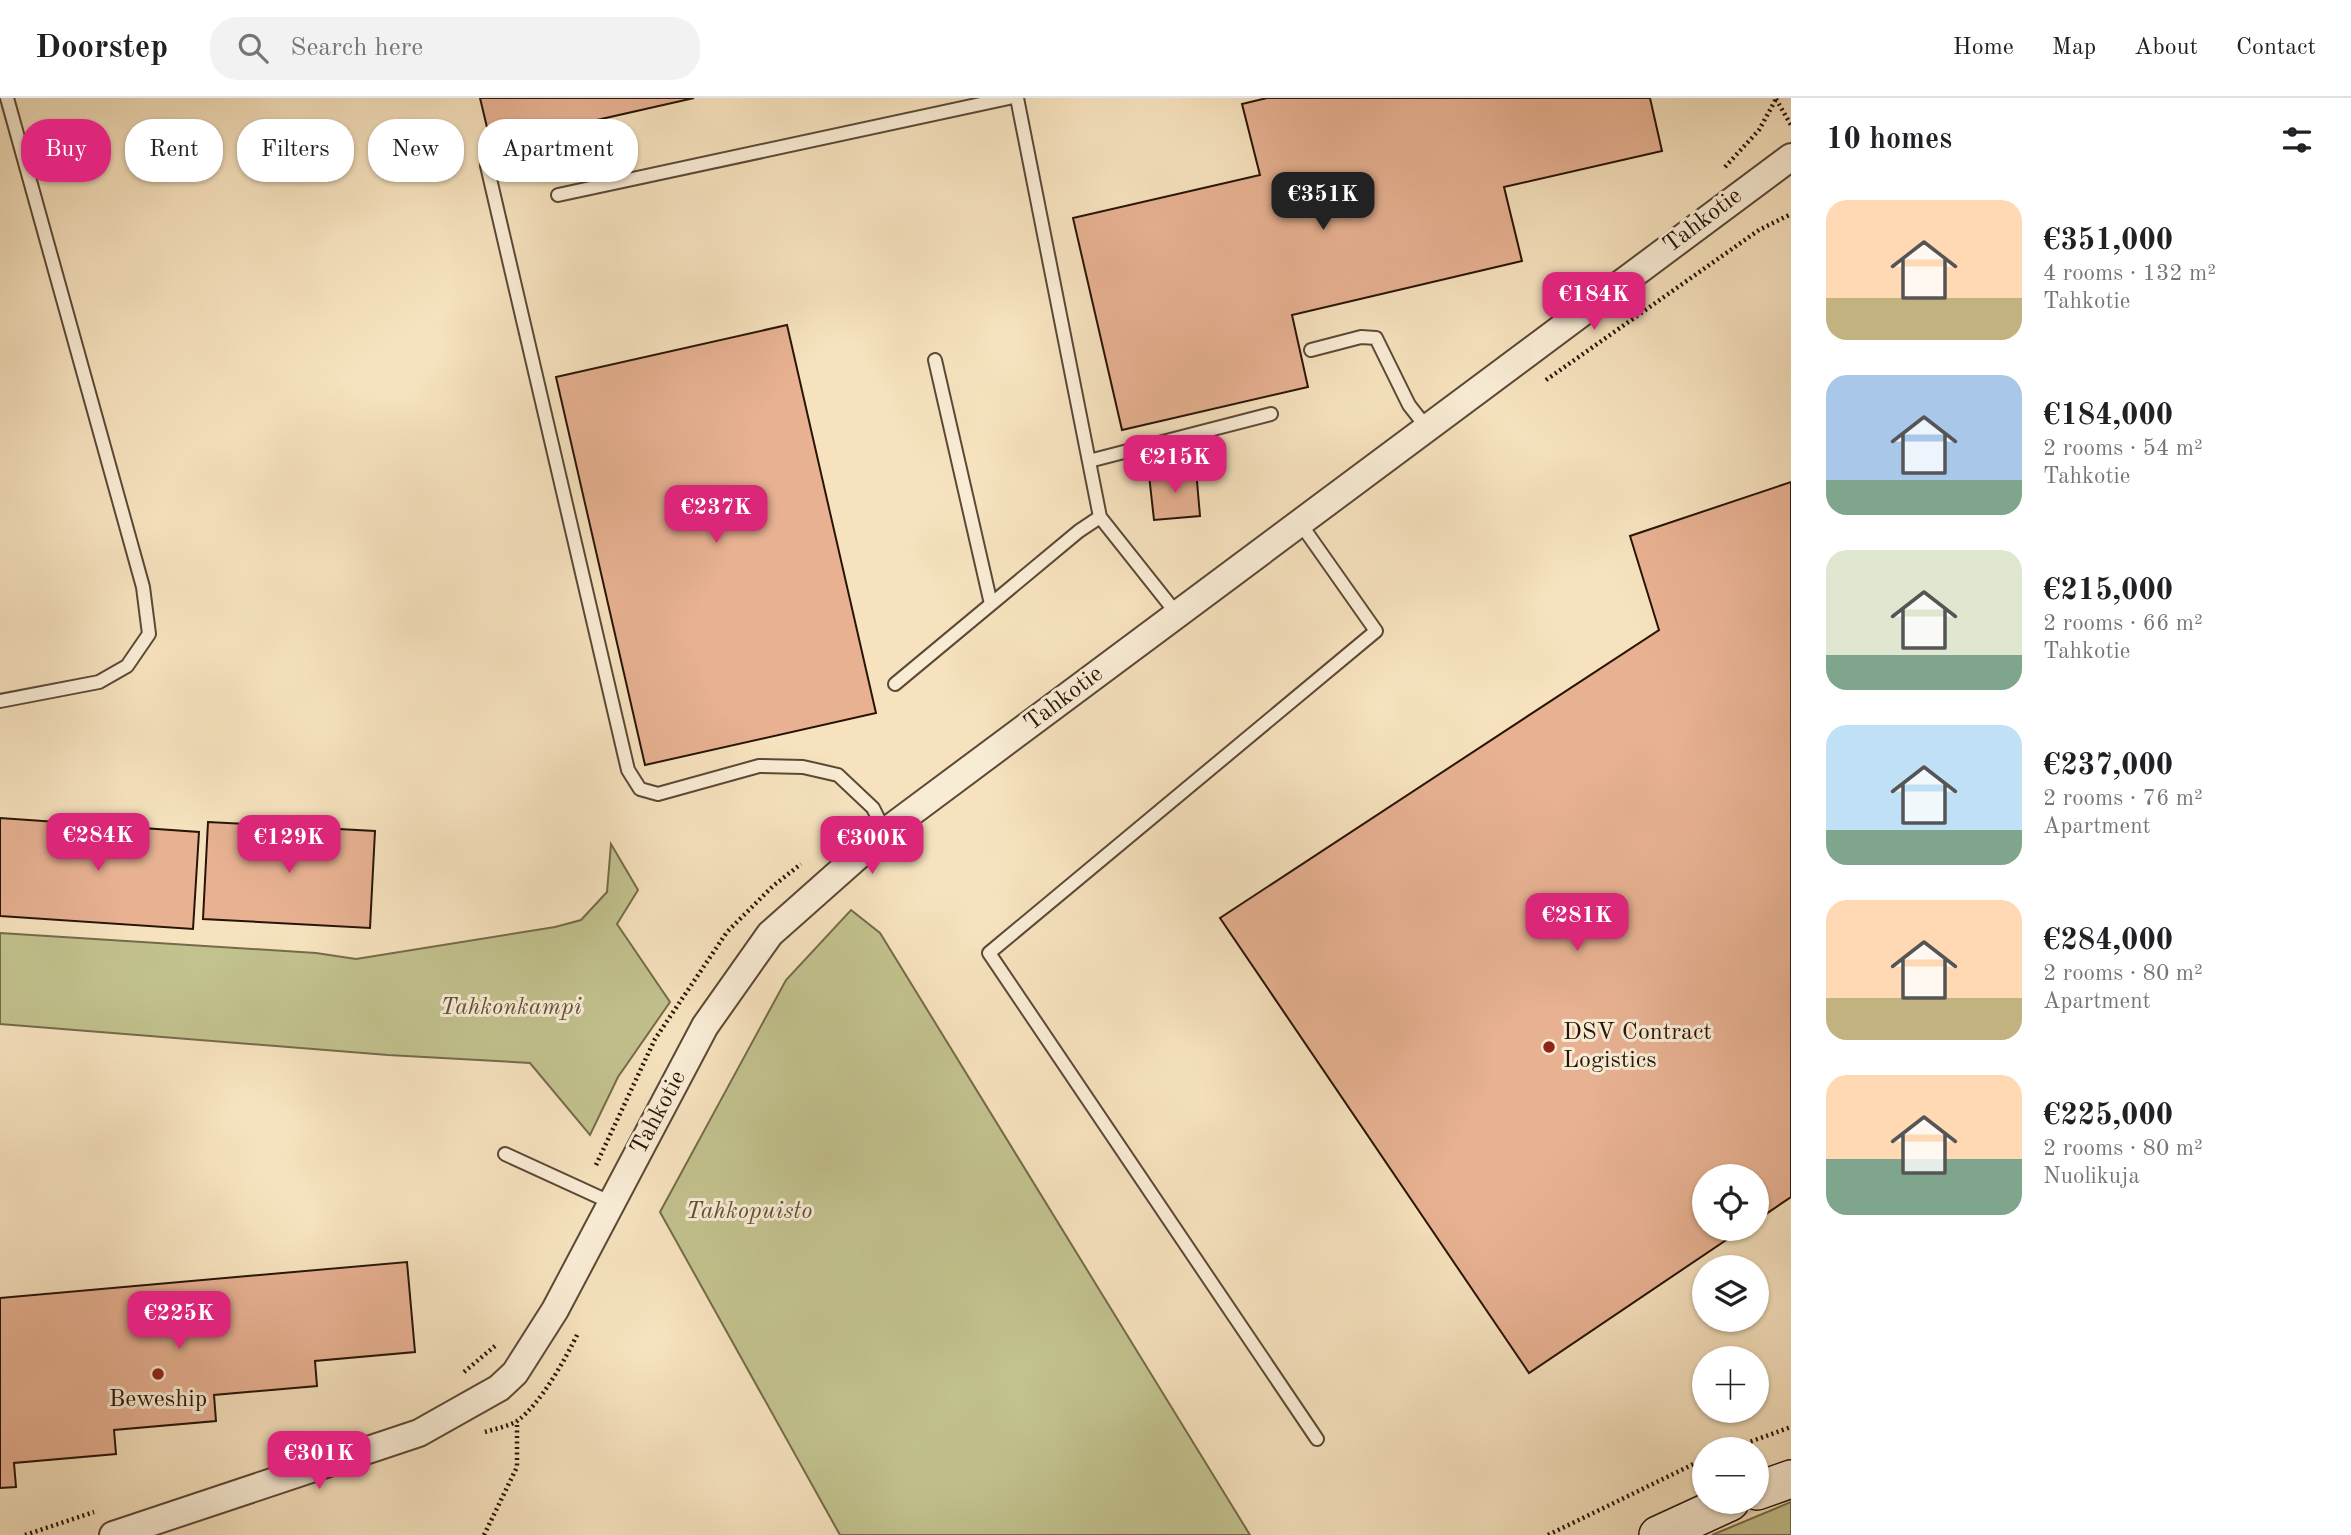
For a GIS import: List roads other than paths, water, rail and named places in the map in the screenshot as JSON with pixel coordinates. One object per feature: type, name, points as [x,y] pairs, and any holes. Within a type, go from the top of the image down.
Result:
[{"type":"main road","points":[[1769,1487],[1791,1479]]},
{"type":"main road","points":[[1658,1535],[1704,1514]]},
{"type":"street","name":"Tahkotie","points":[[113,1535],[419,1433],[499,1388],[515,1373],[555,1310],[705,1026],[770,934],[886,832],[1791,157]]},
{"type":"lane","points":[[0,701],[99,681],[127,666],[149,634],[144,587],[7,98]]},
{"type":"lane","points":[[558,195],[1009,98]]},
{"type":"lane","points":[[1017,98],[1100,517],[1177,614]]},
{"type":"lane","points":[[491,182],[628,770],[640,789],[658,794],[759,766],[803,767],[838,775],[873,808],[886,832]]},
{"type":"lane","points":[[1311,350],[1362,337],[1376,338],[1409,405],[1427,428]]},
{"type":"lane","points":[[935,360],[991,604]]},
{"type":"lane","points":[[1089,461],[1272,414]]},
{"type":"lane","points":[[895,684],[1079,531],[1100,517]]},
{"type":"lane","points":[[1300,523],[1377,631],[989,953],[1317,1439]]},
{"type":"lane","points":[[505,1154],[611,1203]]},
{"type":"place","name":"DSV Contract Logistics","points":[[1549,1047]]},
{"type":"place","name":"Beweship","points":[[158,1374]]},
{"type":"park label","name":"Tahkonkampi","points":[[511,1008]]},
{"type":"park label","name":"Tahkopuisto","points":[[749,1212]]}]
